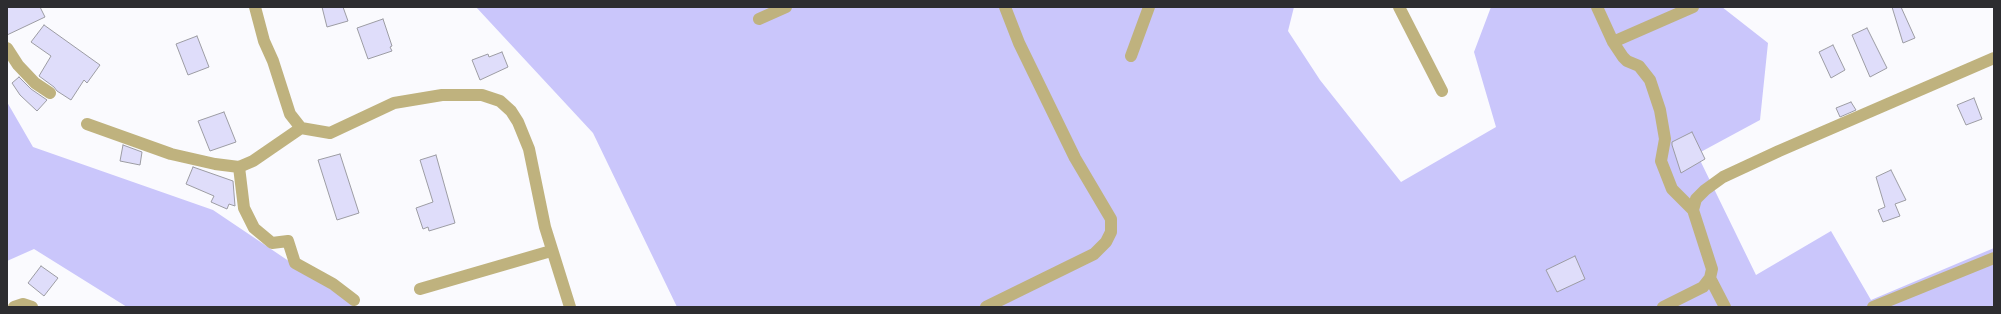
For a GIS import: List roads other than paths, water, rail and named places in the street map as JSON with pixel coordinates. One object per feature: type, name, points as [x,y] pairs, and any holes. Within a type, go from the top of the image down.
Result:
[{"type":"street","points":[[255,7],[264,41],[274,61],[290,114],[301,128],[330,133],[394,103],[442,95],[482,96],[500,101],[511,111],[518,122],[529,148],[545,227],[570,307]]},
{"type":"street","points":[[759,19],[786,7]]},
{"type":"street","points":[[986,307],[1094,254],[1106,242],[1111,226],[1111,219],[1075,158],[1019,43],[1005,7]]},
{"type":"street","points":[[1132,56],[1150,7]]},
{"type":"street","points":[[1399,7],[1442,91]]},
{"type":"street","points":[[1597,7],[1613,42],[1623,57],[1627,61],[1639,66],[1650,80],[1660,110],[1665,139],[1662,161],[1672,190],[1693,210],[1712,269],[1710,278],[1703,287],[1663,307]]},
{"type":"street","points":[[1613,42],[1693,7]]},
{"type":"street","points":[[7,48],[18,65],[35,83],[50,94]]},
{"type":"street","points":[[1693,210],[1696,199],[1705,190],[1723,177],[1994,58]]},
{"type":"street","points":[[87,124],[171,154],[215,164],[239,167],[253,161],[301,128]]},
{"type":"street","points":[[239,167],[244,208],[254,228],[272,243],[288,241],[295,264],[319,275],[354,300]]},
{"type":"street","points":[[420,289],[552,251]]},
{"type":"street","points":[[1873,307],[1994,258]]},
{"type":"street","points":[[1710,278],[1725,307]]},
{"type":"street","points":[[14,307],[23,304],[32,307]]}]
